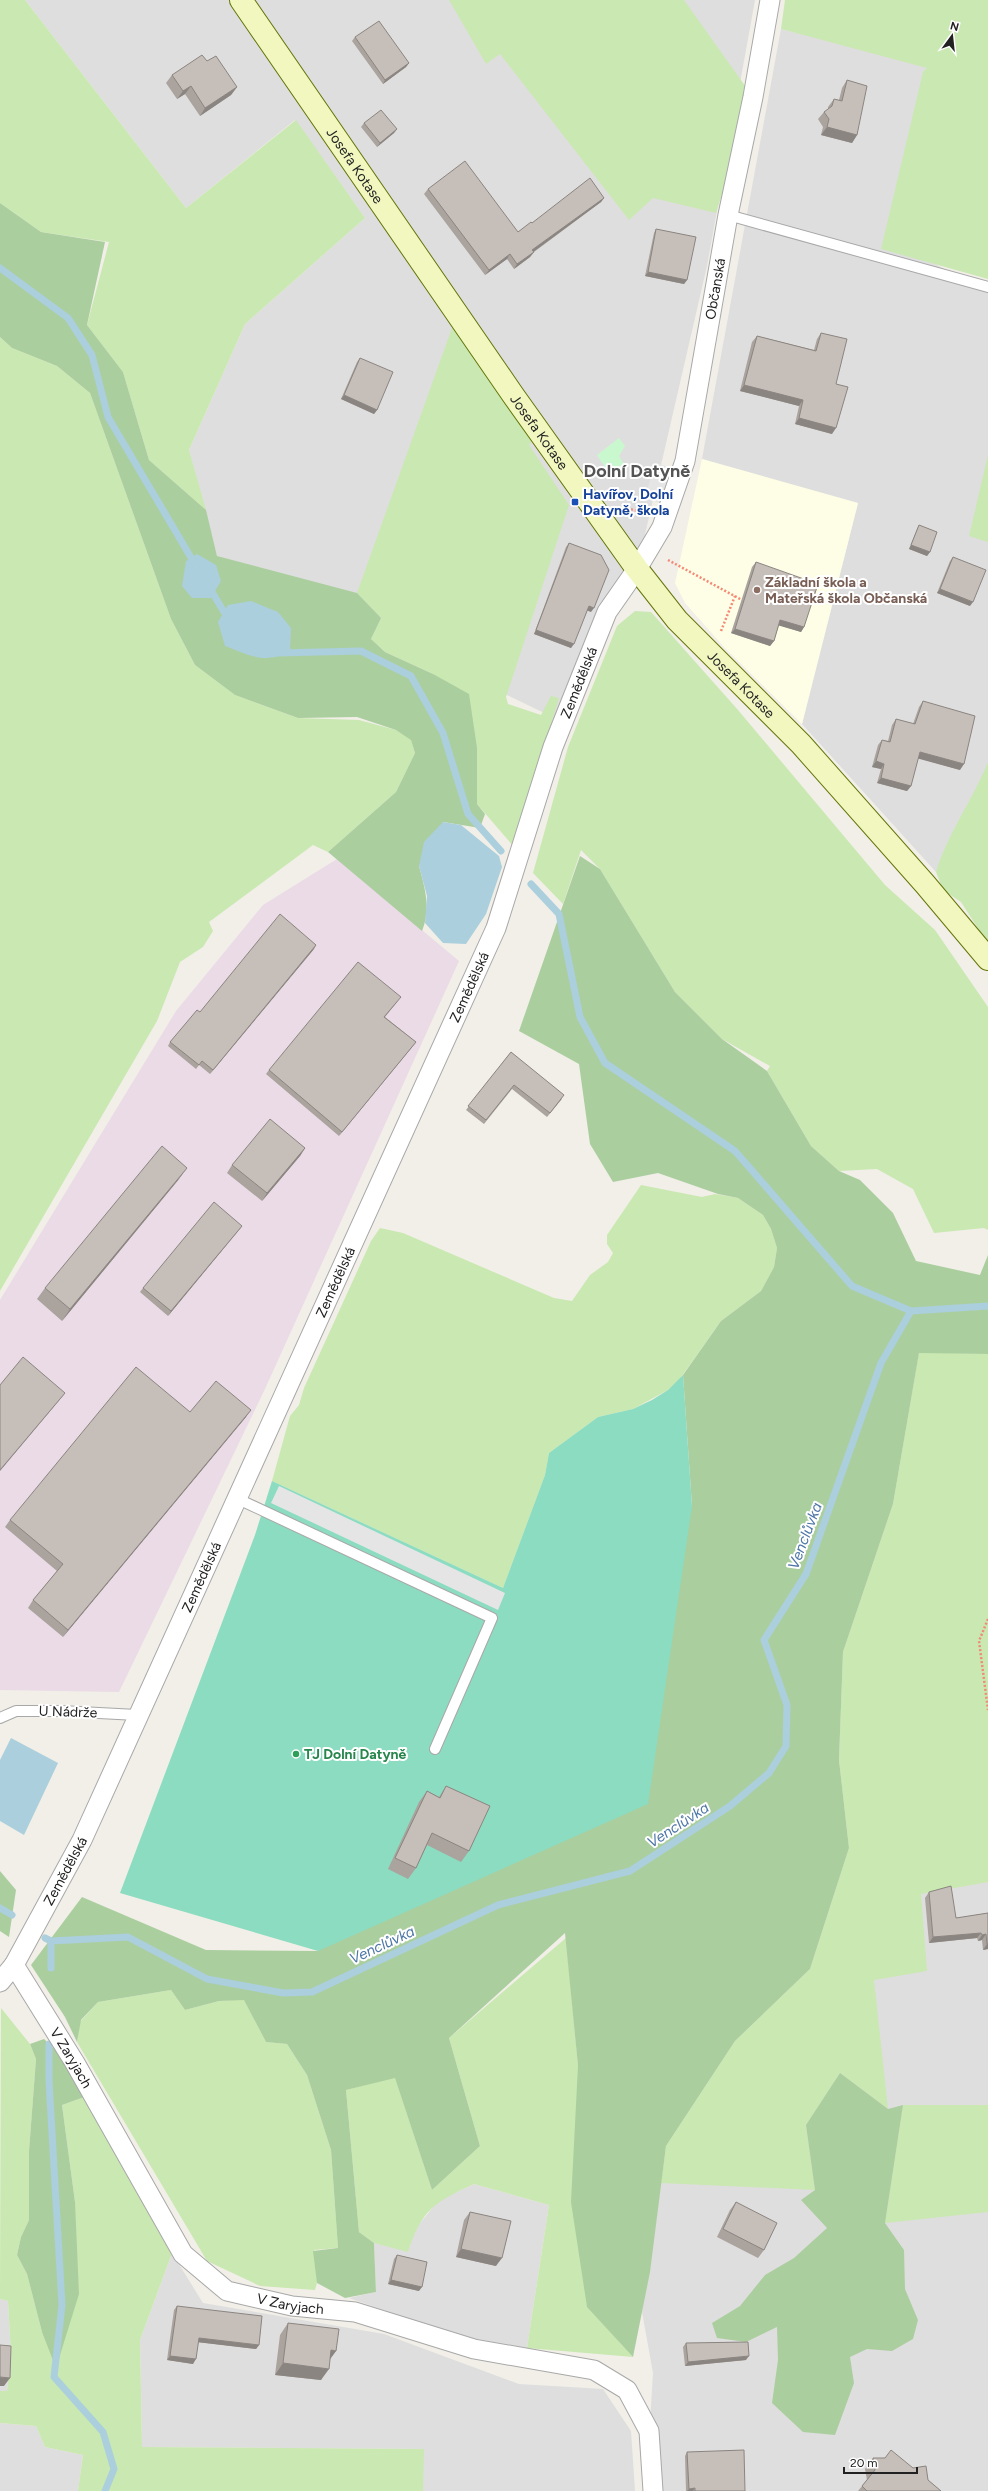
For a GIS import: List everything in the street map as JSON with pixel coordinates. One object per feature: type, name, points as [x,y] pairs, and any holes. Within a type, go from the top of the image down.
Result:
[{"type":"street","name":"Josefa Kotase","points":[[241,0],[588,501],[637,569],[677,620],[801,744],[925,884],[988,959]]},
{"type":"street","name":"Občanská","points":[[637,569],[665,516],[685,462],[728,216],[753,97],[770,0]]},
{"type":"street","name":"Zemědělská","points":[[0,1982],[14,1965],[82,1840],[137,1715],[238,1499],[496,928],[555,741],[607,612],[637,569]]},
{"type":"street","name":"V Zaryjach","points":[[14,1965],[75,2063],[183,2254],[227,2291],[292,2306],[355,2312],[474,2349],[594,2370],[627,2390],[650,2432],[653,2491]]},
{"type":"lane","points":[[728,216],[988,287]]},
{"type":"lane","points":[[238,1499],[492,1618],[434,1749]]},
{"type":"lane","name":"U Nádrže","points":[[0,1718],[16,1711],[61,1711],[137,1715]]},
{"type":"path","points":[[588,501],[665,516]]},
{"type":"path","points":[[648,550],[742,600]]},
{"type":"path","points":[[712,655],[735,596]]},
{"type":"path","points":[[988,1619],[979,1641],[988,1710]]},
{"type":"shaded area","points":[[25,0],[755,0],[707,266],[637,569],[563,722],[217,556],[189,450],[245,324],[365,218],[295,120],[186,208]]},
{"type":"shaded area","points":[[781,29],[930,65],[890,240],[988,292],[988,775],[936,872],[802,724],[858,503],[702,459]]},
{"type":"shaded area","name":"Základní škola a Mateřská škola Občanská","points":[[702,459],[858,503],[802,724],[724,647],[685,603],[675,583]]},
{"type":"shaded area","points":[[655,463],[682,471],[669,506],[645,498]]},
{"type":"shaded area","points":[[337,859],[459,961],[264,1391],[119,1692],[0,1690],[0,1300],[176,1011],[263,905]]},
{"type":"shaded area","points":[[279,1486],[505,1593],[498,1610],[271,1503]]},
{"type":"shaded area","points":[[988,1685],[988,2491],[655,2491],[650,2423],[653,2373],[642,2312],[661,2183],[914,1828]]},
{"type":"shaded area","points":[[474,2184],[549,2205],[527,2348],[455,2335],[349,2298],[376,2292],[374,2243],[408,2251],[416,2228],[439,2200]]},
{"type":"shaded area","points":[[172,2253],[203,2303],[384,2334],[519,2384],[603,2389],[631,2431],[635,2491],[423,2491],[423,2449],[142,2447],[140,2340]]},
{"type":"shaded area","points":[[0,2299],[8,2301],[11,2354],[7,2391],[0,2391]]},
{"type":"shaded area","points":[[0,2423],[36,2426],[45,2447],[83,2455],[78,2491],[0,2491]]},
{"type":"green space","points":[[0,0],[25,0],[186,208],[296,120],[365,218],[245,324],[189,450],[206,510],[149,460],[123,372],[87,325],[109,242],[41,232],[0,203]]},
{"type":"green space","points":[[449,0],[684,0],[753,97],[716,213],[653,198],[629,220],[500,54],[486,64]]},
{"type":"green space","points":[[785,0],[988,0],[988,279],[881,249],[923,72],[927,68],[781,29]]},
{"type":"green space","points":[[0,203],[41,232],[105,242],[87,325],[123,372],[149,460],[206,510],[217,556],[357,593],[381,618],[371,639],[385,652],[433,674],[469,694],[477,748],[477,804],[485,814],[480,828],[443,822],[419,866],[425,890],[427,907],[425,923],[422,931],[328,852],[396,792],[415,753],[411,740],[396,730],[357,717],[298,718],[235,695],[195,665],[171,619],[90,393],[57,366],[12,348],[0,337]]},
{"type":"green space","points":[[453,325],[533,440],[529,445],[569,505],[506,697],[508,704],[541,715],[551,696],[559,698],[514,847],[477,804],[477,748],[433,674],[385,652],[371,639],[381,618],[357,593]]},
{"type":"green space","points":[[0,337],[12,348],[57,366],[90,393],[171,619],[195,665],[235,695],[298,718],[359,720],[396,730],[411,739],[415,753],[396,792],[328,852],[313,845],[209,922],[213,931],[203,947],[180,962],[157,1021],[0,1291]]},
{"type":"green space","points":[[619,438],[625,446],[619,456],[624,464],[613,472],[607,470],[597,455]]},
{"type":"green space","points":[[988,455],[988,542],[969,536]]},
{"type":"green space","points":[[635,611],[651,612],[738,710],[885,885],[935,930],[988,1007],[988,1230],[984,1228],[934,1233],[913,1189],[877,1169],[839,1171],[811,1146],[767,1071],[770,1066],[722,1039],[675,992],[600,869],[581,850],[563,904],[533,873],[568,747],[617,626]]},
{"type":"green space","points":[[988,762],[988,944],[961,902],[943,890],[936,872],[947,844]]},
{"type":"green space","points":[[580,856],[600,869],[675,992],[722,1039],[767,1071],[811,1146],[839,1171],[860,1180],[893,1213],[916,1261],[980,1275],[988,1255],[988,1354],[919,1353],[893,1504],[843,1652],[839,1760],[849,1848],[810,1969],[735,2041],[666,2146],[650,2272],[633,2357],[587,2307],[571,2202],[578,2066],[565,1933],[449,2038],[480,2146],[432,2190],[395,2078],[346,2090],[359,2232],[374,2243],[376,2292],[345,2298],[317,2283],[313,2251],[338,2248],[331,2150],[307,2075],[287,2044],[266,2042],[244,2000],[219,2001],[185,2010],[171,1990],[98,2002],[81,2020],[77,2042],[65,2017],[31,1965],[82,1897],[206,1950],[318,1951],[692,1506],[683,1375],[721,1321],[761,1291],[774,1267],[777,1248],[771,1229],[763,1215],[738,1198],[718,1194],[658,1173],[613,1182],[590,1144],[579,1064],[519,1031]]},
{"type":"green space","points":[[641,1185],[702,1197],[715,1194],[738,1198],[763,1215],[771,1229],[777,1248],[774,1267],[761,1291],[721,1321],[679,1380],[668,1390],[633,1409],[598,1417],[549,1453],[545,1475],[503,1588],[272,1481],[290,1416],[299,1405],[304,1388],[371,1241],[380,1228],[403,1233],[554,1298],[572,1301],[590,1275],[608,1262],[613,1253],[607,1244],[607,1235]]},
{"type":"green space","points":[[919,1352],[988,1354],[988,1882],[921,1894],[927,1971],[874,1980],[888,2109],[840,2073],[806,2125],[815,2190],[661,2183],[666,2146],[735,2041],[810,1969],[849,1848],[839,1760],[843,1652],[893,1504]]},
{"type":"green space","points":[[683,1375],[692,1506],[648,1804],[318,1951],[120,1893],[255,1535],[272,1481],[503,1588],[545,1475],[549,1453],[598,1417],[633,1409],[652,1400],[668,1390]]},
{"type":"green space","points":[[0,1871],[16,1890],[9,1937],[0,1931]]},
{"type":"green space","points":[[566,1938],[578,2066],[587,2306],[633,2357],[527,2348],[549,2205],[474,2184],[449,2196],[425,2216],[413,2237],[408,2252],[374,2243],[359,2232],[346,2090],[395,2077],[432,2190],[480,2146],[449,2038]]},
{"type":"green space","points":[[171,1990],[185,2010],[219,2001],[244,1999],[266,2042],[287,2044],[307,2075],[331,2150],[338,2248],[314,2250],[318,2279],[315,2290],[260,2286],[207,2261],[77,2042],[80,2022],[98,2002]]},
{"type":"green space","points":[[1,2008],[30,2044],[36,2059],[29,2151],[29,2220],[21,2237],[17,2255],[27,2274],[42,2332],[75,2202],[62,2105],[87,2096],[172,2253],[140,2340],[142,2447],[424,2449],[423,2491],[78,2491],[83,2455],[45,2447],[36,2426],[0,2423],[0,2391],[7,2391],[11,2354],[8,2301],[0,2299]]},
{"type":"green space","points":[[44,2039],[70,2064],[87,2096],[62,2105],[75,2202],[79,2294],[56,2368],[42,2332],[27,2274],[17,2255],[21,2237],[29,2220],[29,2151],[36,2059],[30,2044]]},
{"type":"green space","points":[[840,2073],[888,2109],[903,2105],[885,2223],[904,2250],[905,2289],[918,2320],[913,2339],[892,2351],[867,2349],[850,2357],[854,2383],[835,2435],[803,2432],[772,2403],[778,2360],[777,2327],[746,2342],[717,2338],[712,2323],[740,2306],[765,2275],[794,2258],[827,2228],[801,2200],[815,2190],[806,2125]]},
{"type":"green space","points":[[903,2105],[988,2105],[988,2212],[885,2223]]},
{"type":"water","points":[[197,554],[216,565],[221,581],[211,598],[192,598],[182,586],[186,561]]},
{"type":"water","points":[[251,601],[278,612],[291,628],[290,651],[281,655],[265,658],[250,655],[225,646],[218,622],[228,605]]},
{"type":"water","points":[[443,822],[461,825],[499,856],[502,867],[486,914],[466,944],[443,943],[425,923],[427,896],[419,866],[424,842]]},
{"type":"water","points":[[11,1738],[58,1763],[24,1835],[0,1821],[0,1760]]},
{"type":"building","points":[[379,21],[409,63],[385,80],[355,37]]},
{"type":"building","points":[[202,55],[207,61],[216,56],[237,87],[205,108],[191,86],[183,91],[172,75]]},
{"type":"building","points":[[847,80],[867,86],[857,135],[827,127],[829,119],[824,112],[832,106],[834,99],[842,101]]},
{"type":"building","points":[[381,110],[397,129],[380,143],[364,123]]},
{"type":"building","points":[[465,161],[518,232],[531,222],[532,223],[590,178],[604,198],[532,250],[534,252],[517,264],[510,254],[489,270],[428,189]]},
{"type":"building","points":[[656,229],[696,237],[687,280],[648,272]]},
{"type":"building","points":[[821,333],[847,339],[836,384],[848,387],[836,428],[799,418],[803,400],[744,385],[757,336],[816,351]]},
{"type":"building","points":[[360,358],[393,372],[377,410],[344,395]]},
{"type":"building","points":[[919,525],[937,532],[930,552],[911,545]]},
{"type":"building","points":[[569,543],[601,555],[609,570],[594,608],[589,606],[574,644],[536,630]]},
{"type":"building","points":[[953,557],[986,570],[973,602],[940,589]]},
{"type":"building","points":[[756,562],[818,584],[804,627],[780,620],[774,641],[735,629]]},
{"type":"building","points":[[923,701],[975,716],[964,764],[920,752],[911,786],[881,778],[884,764],[876,761],[882,740],[890,742],[896,719],[915,724]]},
{"type":"building","points":[[280,914],[316,945],[213,1070],[202,1061],[199,1065],[170,1042],[197,1010],[200,1012]]},
{"type":"building","points":[[358,962],[401,997],[384,1017],[416,1042],[342,1132],[269,1070]]},
{"type":"building","points":[[511,1052],[564,1095],[550,1113],[514,1085],[486,1120],[468,1106]]},
{"type":"building","points":[[270,1119],[305,1148],[267,1193],[232,1165]]},
{"type":"building","points":[[162,1146],[187,1168],[70,1309],[45,1288]]},
{"type":"building","points":[[214,1202],[242,1226],[171,1311],[143,1288]]},
{"type":"building","points":[[23,1357],[65,1393],[0,1470],[0,1385]]},
{"type":"building","points":[[136,1367],[190,1412],[216,1381],[251,1410],[68,1630],[33,1600],[63,1564],[10,1520]]},
{"type":"building","points":[[446,1786],[490,1806],[469,1851],[432,1833],[416,1868],[395,1858],[427,1791],[440,1798]]},
{"type":"building","points":[[951,1886],[956,1918],[988,1913],[988,1944],[986,1934],[982,1935],[981,1933],[933,1937],[929,1892]]},
{"type":"building","points":[[736,2202],[777,2223],[764,2250],[723,2229]]},
{"type":"building","points":[[470,2212],[511,2221],[502,2258],[461,2249]]},
{"type":"building","points":[[397,2255],[427,2262],[422,2287],[391,2280]]},
{"type":"building","points":[[177,2306],[262,2316],[259,2345],[199,2338],[196,2359],[170,2356]]},
{"type":"building","points":[[288,2323],[339,2329],[336,2351],[331,2350],[329,2369],[283,2363]]},
{"type":"building","points":[[748,2342],[749,2356],[688,2362],[686,2343]]},
{"type":"building","points":[[0,2345],[11,2346],[10,2378],[0,2377]]},
{"type":"building","points":[[744,2450],[745,2491],[695,2491],[695,2488],[689,2489],[687,2452]]},
{"type":"building","points":[[891,2450],[913,2468],[926,2466],[928,2480],[941,2491],[867,2491],[862,2486],[875,2470],[873,2458],[885,2458]]},
{"type":"waterway","points":[[0,268],[68,318],[92,355],[108,417],[196,566]]},
{"type":"waterway","points":[[209,587],[224,612],[230,617]]},
{"type":"waterway","points":[[277,653],[361,651],[411,676],[443,733],[468,814],[501,851]]},
{"type":"waterway","points":[[531,884],[559,914],[580,1017],[605,1063],[735,1151],[852,1286],[911,1311]]},
{"type":"waterway","name":"Venclůvka","points":[[45,1938],[51,1941],[128,1937],[207,1979],[283,1993],[312,1992],[498,1905],[630,1871],[730,1806],[769,1773],[786,1746],[787,1705],[764,1640],[806,1574],[881,1363],[911,1311],[988,1306]]},
{"type":"waterway","name":"Venclůvka","points":[[0,1908],[12,1915]]},
{"type":"waterway","points":[[51,1941],[51,1968]]},
{"type":"waterway","points":[[49,2044],[49,2081],[62,2305],[54,2377],[103,2432],[114,2469],[105,2491]]},
{"type":"place","name":"Havířov, Dolní Datyně, škola","points":[[575,502]]},
{"type":"place","name":"Základní škola a Mateřská škola Občanská","points":[[757,590]]},
{"type":"place","name":"TJ Dolní Datyně","points":[[296,1754]]},
{"type":"district","name":"Dolní Datyně","points":[[637,471]]}]
